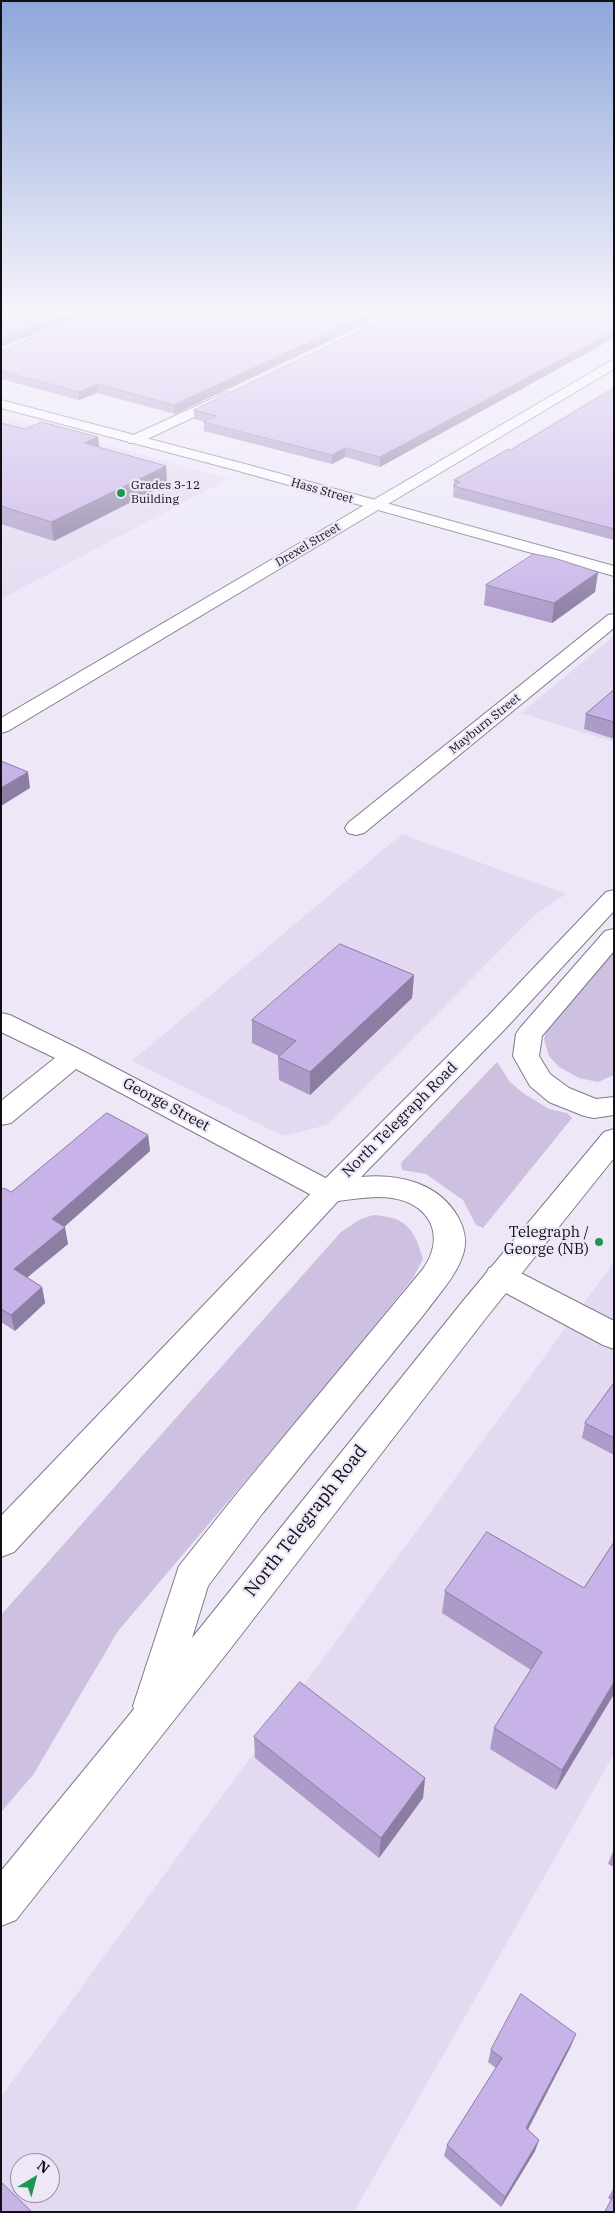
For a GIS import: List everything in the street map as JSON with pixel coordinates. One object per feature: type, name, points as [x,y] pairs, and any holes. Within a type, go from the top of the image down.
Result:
[{"type":"street","name":"Hass Street","points":[[57,419],[240,467],[374,506],[614,571]]},
{"type":"street","points":[[134,440],[179,419]]},
{"type":"street","name":"Drexel Street","points":[[1,728],[520,419]]},
{"type":"street","name":"Mayburn Street","points":[[356,828],[614,619]]},
{"type":"street","name":"North Telegraph Road","points":[[1,1541],[329,1192],[497,1022],[614,897]]},
{"type":"street","points":[[614,936],[529,1034],[526,1056],[540,1080],[559,1095],[594,1109],[614,1106]]},
{"type":"street","name":"George Street","points":[[1,1021],[74,1057],[329,1192]]},
{"type":"street","points":[[1,1116],[74,1057]]},
{"type":"street","name":"North Telegraph Road","points":[[1,1905],[70,1816],[246,1599],[348,1466],[500,1276],[614,1139]]},
{"type":"street","points":[[148,1721],[192,1578],[250,1503],[414,1304],[436,1274],[449,1250],[451,1232],[445,1217],[426,1200],[408,1191],[390,1186],[329,1192]]},
{"type":"street","points":[[500,1276],[614,1336]]},
{"type":"shaded area","points":[[1,419],[16,419],[228,479],[1,599]]},
{"type":"shaded area","points":[[614,636],[614,742],[521,713]]},
{"type":"shaded area","points":[[402,834],[566,894],[536,914],[327,1125],[283,1136],[132,1061]]},
{"type":"shaded area","points":[[614,950],[614,1075],[598,1082],[579,1078],[559,1067],[549,1056],[544,1039],[551,1017]]},
{"type":"shaded area","points":[[497,1062],[510,1082],[523,1093],[549,1109],[567,1113],[572,1118],[483,1228],[476,1225],[463,1200],[426,1174],[402,1170],[401,1163]]},
{"type":"shaded area","points":[[373,1215],[393,1218],[407,1226],[412,1232],[423,1259],[413,1278],[331,1380],[118,1631],[33,1775],[1,1812],[1,1615],[341,1232],[359,1220]]},
{"type":"shaded area","points":[[614,1262],[614,1754],[354,2212],[1,2212],[1,2097]]},
{"type":"building","points":[[209,419],[450,419],[380,457],[345,448],[332,455],[203,422]]},
{"type":"building","points":[[562,419],[614,419],[614,529],[453,486],[460,482],[454,480],[508,449],[510,450]]},
{"type":"building","name":"Grades 3-12 Building","points":[[42,422],[98,437],[84,443],[166,466],[51,522],[1,506],[1,423],[25,429]]},
{"type":"building","points":[[534,554],[554,558],[598,572],[554,603],[486,585]]},
{"type":"building","points":[[614,690],[614,722],[586,714]]},
{"type":"building","points":[[1,761],[28,772],[1,788]]},
{"type":"building","points":[[340,944],[414,975],[310,1072],[278,1057],[296,1041],[252,1020]]},
{"type":"building","points":[[107,1113],[148,1135],[52,1219],[65,1227],[14,1269],[42,1287],[11,1315],[1,1309],[1,1190],[4,1188],[11,1192]]},
{"type":"building","points":[[614,1383],[614,1438],[585,1423]]},
{"type":"building","points":[[487,1532],[584,1588],[614,1542],[614,1682],[562,1770],[494,1728],[542,1652],[445,1591]]},
{"type":"building","points":[[300,1682],[425,1778],[381,1838],[254,1737]]},
{"type":"building","points":[[521,1994],[576,2034],[526,2128],[539,2140],[505,2197],[447,2145],[502,2058],[491,2050]]},
{"type":"building","points":[[1,2182],[10,2191],[10,2203],[23,2203],[32,2212],[1,2212]]},
{"type":"building","points":[[614,2195],[614,2212],[605,2212]]},
{"type":"place","name":"Grades 3-12 Building","points":[[121,493]]},
{"type":"place","name":"Telegraph / George (NB)","points":[[599,1242]]}]
